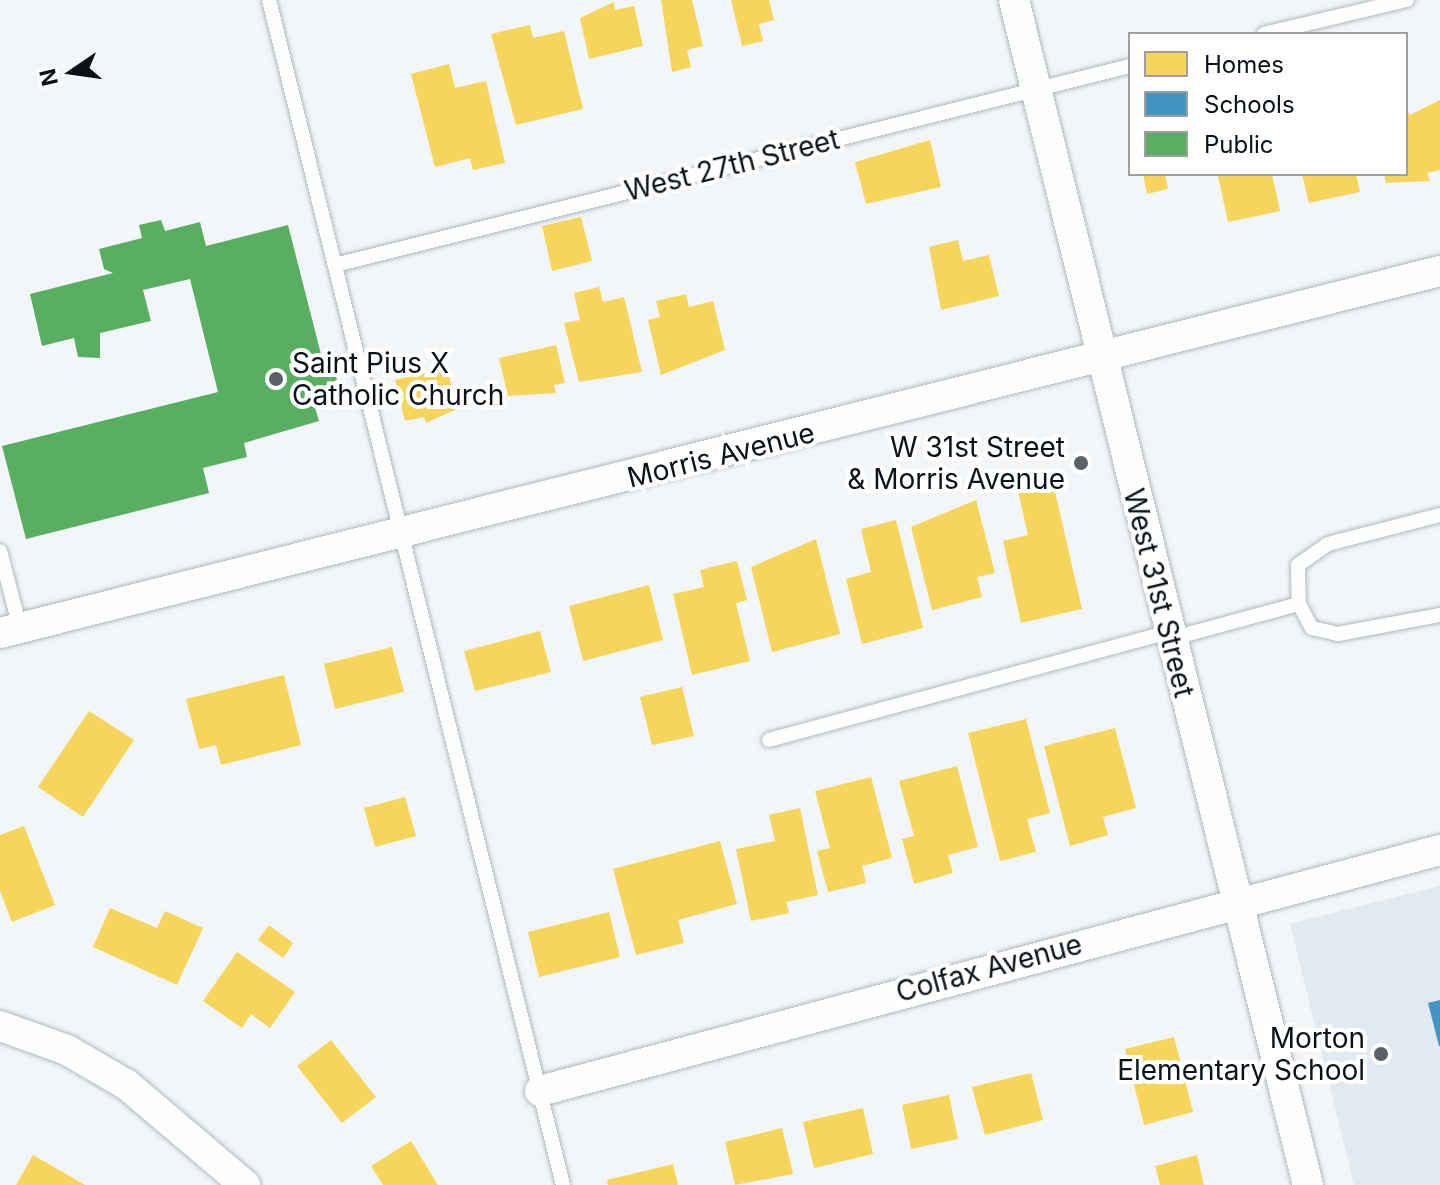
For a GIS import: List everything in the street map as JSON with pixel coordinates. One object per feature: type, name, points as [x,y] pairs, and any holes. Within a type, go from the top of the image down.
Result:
[{"type":"street","name":"West 31st Street","points":[[1014,0],[1168,636],[1239,900],[1308,1185]]},
{"type":"street","name":"Morris Avenue","points":[[10,631],[1102,360],[1440,271]]},
{"type":"street","name":"Colfax Avenue","points":[[540,1091],[1239,900],[1440,850]]},
{"type":"street","points":[[0,1026],[67,1050],[127,1085],[245,1185]]},
{"type":"lane","points":[[269,0],[563,1185]]},
{"type":"lane","points":[[1272,32],[1407,0]]},
{"type":"lane","name":"West 27th Street","points":[[335,265],[1128,66]]},
{"type":"lane","points":[[1440,515],[1328,544],[1298,565],[1299,604],[1312,628],[1338,634],[1440,615]]},
{"type":"lane","points":[[0,551],[10,631]]},
{"type":"lane","points":[[769,740],[1299,604]]},
{"type":"shaded area","name":"Morton Elementary School","points":[[1440,886],[1440,1185],[1354,1185],[1290,924]]},
{"type":"building: Homes","points":[[661,0],[692,0],[703,46],[687,50],[691,67],[672,72]]},
{"type":"building: Homes","points":[[731,0],[769,0],[774,20],[759,24],[763,41],[742,46]]},
{"type":"building: Homes","points":[[614,2],[615,10],[634,6],[643,46],[589,59],[580,18]]},
{"type":"building: Homes","points":[[530,25],[533,38],[564,31],[583,109],[516,125],[491,34]]},
{"type":"building: Homes","points":[[449,64],[455,88],[486,81],[505,163],[473,170],[470,158],[435,167],[411,74]]},
{"type":"building: Homes","points":[[1440,100],[1440,170],[1427,173],[1430,181],[1386,183],[1384,176],[1408,176],[1408,112],[1410,115]]},
{"type":"building: Homes","points":[[930,140],[941,187],[866,204],[855,162]]},
{"type":"building: Homes","points":[[1143,176],[1165,176],[1168,189],[1147,194]]},
{"type":"building: Homes","points":[[1218,176],[1272,176],[1280,211],[1228,222]]},
{"type":"building: Homes","points":[[1302,176],[1356,176],[1360,192],[1309,203]]},
{"type":"building: Homes","points":[[581,217],[592,261],[552,271],[542,226]]},
{"type":"building: Homes","points":[[958,240],[963,261],[989,255],[999,296],[941,310],[929,247]]},
{"type":"building: Homes","points":[[599,287],[603,302],[624,297],[642,372],[579,382],[564,323],[580,320],[574,293]]},
{"type":"building: Homes","points":[[686,294],[689,307],[713,301],[725,350],[661,375],[648,320],[660,317],[656,301]]},
{"type":"building: Homes","points":[[556,345],[565,383],[554,385],[556,393],[508,396],[499,358]]},
{"type":"building: Homes","points":[[447,368],[457,409],[426,423],[424,417],[405,421],[395,380]]},
{"type":"building: Homes","points":[[1053,483],[1082,609],[1021,623],[1003,541],[1028,535],[1018,491]]},
{"type":"building: Homes","points":[[976,500],[995,573],[977,577],[982,597],[932,610],[911,527]]},
{"type":"building: Homes","points":[[896,520],[923,628],[862,644],[846,579],[871,572],[861,529]]},
{"type":"building: Homes","points":[[816,539],[840,634],[772,652],[751,567]]},
{"type":"building: Homes","points":[[737,561],[747,600],[736,603],[750,661],[692,675],[673,594],[704,587],[700,570]]},
{"type":"building: Homes","points":[[649,585],[663,640],[583,661],[569,606]]},
{"type":"building: Homes","points":[[540,631],[551,672],[475,691],[464,651]]},
{"type":"building: Homes","points":[[392,647],[404,692],[335,709],[324,664]]},
{"type":"building: Homes","points":[[284,675],[301,745],[221,765],[216,745],[199,749],[186,699]]},
{"type":"building: Homes","points":[[682,687],[694,736],[652,745],[640,697]]},
{"type":"building: Homes","points":[[89,711],[134,740],[83,817],[38,787]]},
{"type":"building: Homes","points":[[1026,719],[1050,813],[1027,819],[1036,852],[1000,861],[968,733]]},
{"type":"building: Homes","points":[[1115,728],[1136,808],[1103,817],[1108,835],[1070,846],[1044,746]]},
{"type":"building: Homes","points":[[957,766],[978,847],[948,855],[953,873],[914,884],[902,839],[914,836],[899,781]]},
{"type":"building: Homes","points":[[871,777],[892,858],[862,866],[866,883],[828,892],[817,851],[830,848],[815,791]]},
{"type":"building: Homes","points":[[405,797],[416,836],[375,847],[364,808]]},
{"type":"building: Homes","points":[[800,808],[818,895],[786,902],[789,913],[751,921],[736,849],[775,841],[769,815]]},
{"type":"building: Homes","points":[[24,826],[55,905],[12,922],[0,891],[0,835]]},
{"type":"building: Homes","points":[[720,841],[737,904],[678,920],[684,943],[636,955],[613,869]]},
{"type":"building: Homes","points":[[110,908],[157,928],[165,911],[203,928],[177,985],[93,947]]},
{"type":"building: Homes","points":[[609,912],[620,957],[539,977],[528,932]]},
{"type":"building: Homes","points":[[269,925],[293,943],[283,958],[258,940]]},
{"type":"building: Homes","points":[[237,952],[295,992],[270,1028],[251,1014],[242,1028],[203,1001]]},
{"type":"building: Homes","points":[[1174,1037],[1193,1112],[1144,1125],[1125,1049]]},
{"type":"building: Homes","points":[[331,1040],[376,1097],[342,1123],[297,1066]]},
{"type":"building: Homes","points":[[1031,1073],[1043,1120],[985,1135],[972,1087]]},
{"type":"building: Homes","points":[[949,1095],[958,1139],[911,1149],[902,1105]]},
{"type":"building: Homes","points":[[863,1108],[873,1154],[814,1168],[803,1122]]},
{"type":"building: Homes","points":[[782,1128],[793,1174],[735,1185],[725,1142]]},
{"type":"building: Homes","points":[[411,1141],[438,1185],[383,1185],[371,1166]]},
{"type":"building: Homes","points":[[33,1155],[85,1185],[16,1185]]},
{"type":"building: Homes","points":[[1197,1155],[1204,1185],[1160,1185],[1155,1166]]},
{"type":"building: Homes","points":[[673,1164],[678,1185],[608,1185],[607,1180]]},
{"type":"building: Schools","name":"Morton Elementary School","points":[[1440,1000],[1440,1046],[1439,1046],[1428,1003]]},
{"type":"building: Public","name":"Saint Pius X Catholic Church","points":[[161,220],[165,231],[200,222],[206,246],[288,225],[324,366],[333,364],[341,397],[314,404],[319,421],[244,443],[247,457],[203,468],[209,493],[26,539],[2,446],[218,392],[190,279],[143,290],[151,321],[100,333],[100,358],[78,357],[74,338],[42,346],[30,294],[113,273],[104,269],[99,249],[142,238],[139,225]]},
{"type":"place","name":"Saint Pius X Catholic Church","points":[[276,379]]},
{"type":"place","name":"W 31st Street & Morris Avenue","points":[[1081,463]]},
{"type":"place","name":"Morton Elementary School","points":[[1381,1054]]}]
